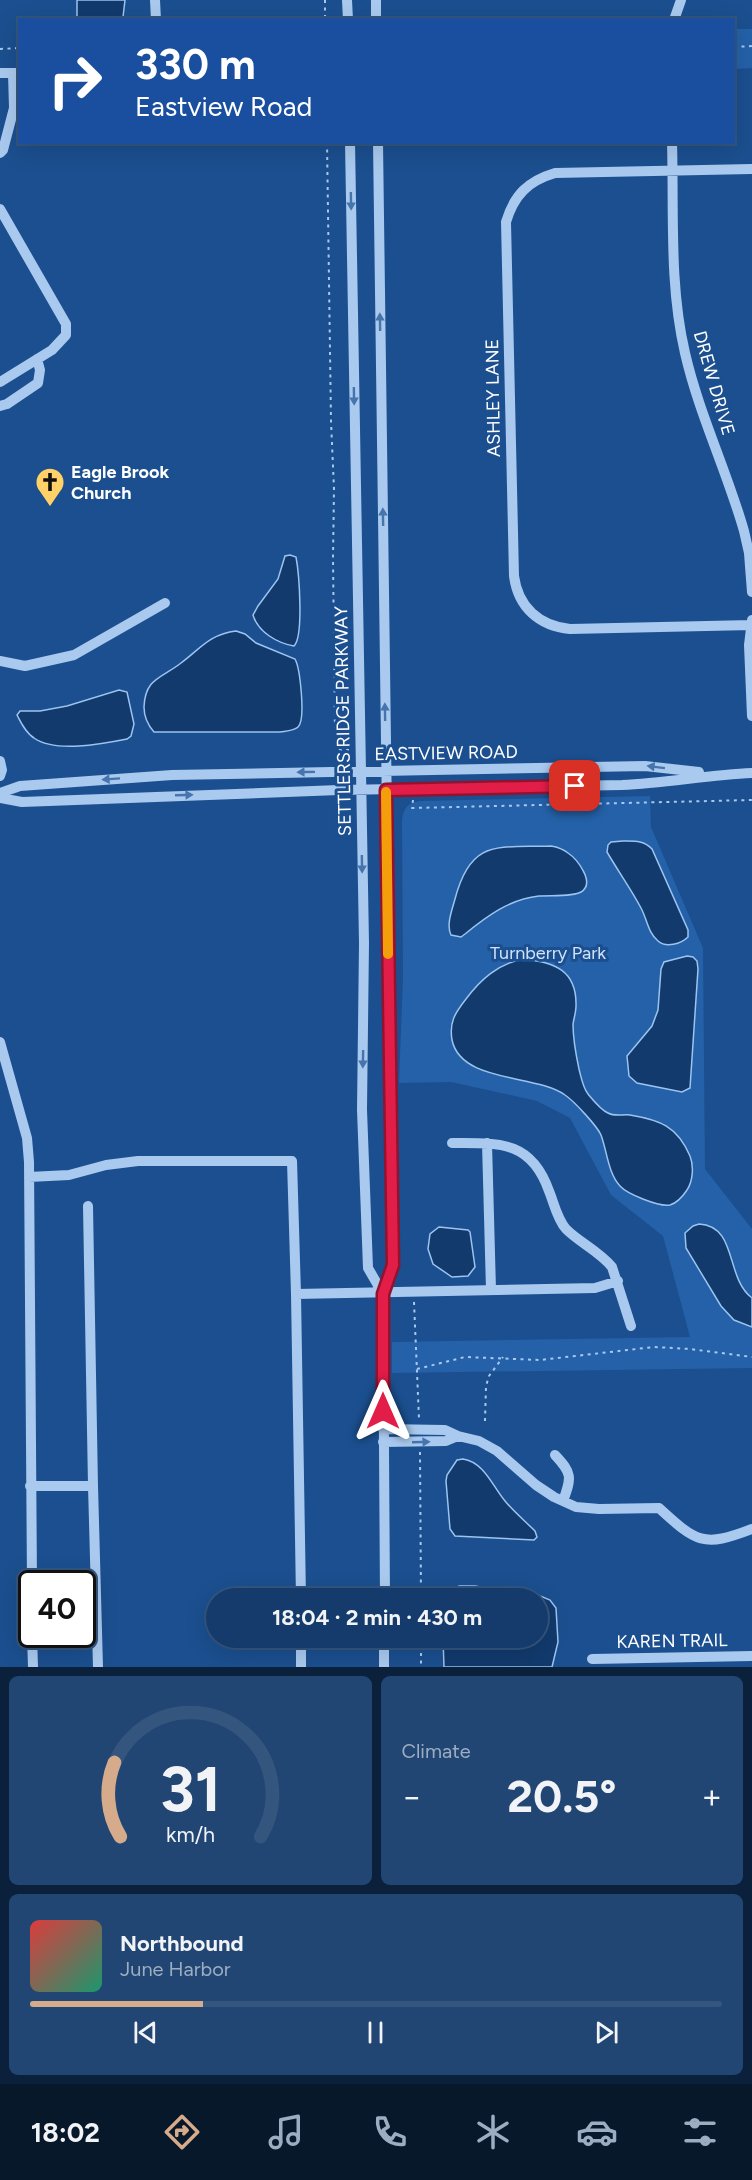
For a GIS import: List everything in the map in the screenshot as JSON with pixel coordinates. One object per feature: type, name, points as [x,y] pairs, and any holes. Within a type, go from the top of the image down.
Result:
[{"type":"street","points":[[155,0],[156,18]]},
{"type":"street","points":[[347,0],[348,18]]},
{"type":"street","points":[[376,0],[376,18]]},
{"type":"street","points":[[675,18],[681,0]]},
{"type":"street","points":[[0,73],[16,73],[14,108],[3,150],[0,153]]},
{"type":"street","name":"SETTLERS RIDGE PARKWAY","points":[[350,144],[364,943],[362,1110],[368,1269],[383,1294]]},
{"type":"street","points":[[378,144],[393,1265],[383,1294],[385,1588]]},
{"type":"street","name":"DREW DRIVE","points":[[672,144],[675,283],[684,351],[699,403],[744,531],[749,553],[752,592]]},
{"type":"street","name":"ASHLEY LANE","points":[[752,169],[555,173],[534,182],[518,195],[512,202],[506,222],[516,586],[524,604],[530,613],[558,628],[752,622]]},
{"type":"street","points":[[0,209],[66,324],[66,335],[52,350],[0,382]]},
{"type":"street","points":[[0,406],[38,384],[40,370],[37,359]]},
{"type":"street","points":[[0,661],[25,666],[74,656],[165,603]]},
{"type":"street","points":[[752,622],[749,645],[752,716]]},
{"type":"street","points":[[0,761],[2,770],[0,776]]},
{"type":"street","name":"EASTVIEW ROAD","points":[[0,796],[20,786],[172,775],[645,765],[714,774]]},
{"type":"street","name":"EASTVIEW ROAD","points":[[0,796],[22,802],[361,790],[650,784],[714,774],[752,773]]},
{"type":"street","points":[[0,1042],[27,1138],[32,1570]]},
{"type":"street","points":[[452,1143],[487,1143],[511,1147],[522,1151],[531,1159],[544,1176],[560,1220],[566,1229],[606,1259],[618,1281],[631,1326]]},
{"type":"street","points":[[487,1143],[491,1290]]},
{"type":"street","points":[[29,1177],[69,1175],[106,1165],[138,1161],[292,1161],[301,1588]]},
{"type":"street","points":[[88,1206],[98,1667]]},
{"type":"street","points":[[296,1294],[595,1288],[618,1281]]},
{"type":"street","points":[[383,1430],[445,1430],[479,1441],[497,1451],[536,1485],[576,1507],[659,1508],[690,1536],[699,1539],[711,1540],[752,1529]]},
{"type":"street","points":[[383,1442],[446,1441],[458,1436]]},
{"type":"street","points":[[555,1455],[568,1468],[570,1476],[563,1501]]},
{"type":"street","points":[[30,1486],[93,1486]]},
{"type":"street","points":[[32,1648],[33,1667]]},
{"type":"street","points":[[301,1648],[301,1667]]},
{"type":"street","points":[[384,1648],[384,1667]]},
{"type":"street","name":"KAREN TRAIL","points":[[592,1659],[752,1656]]},
{"type":"path","points":[[325,0],[325,18]]},
{"type":"path","points":[[735,47],[752,46]]},
{"type":"path","points":[[0,49],[18,48]]},
{"type":"path","points":[[327,144],[334,489],[335,735],[336,744],[340,750]]},
{"type":"path","points":[[412,808],[752,800]]},
{"type":"path","points":[[414,1304],[419,1420]]},
{"type":"path","points":[[417,1369],[465,1357],[540,1360],[654,1347],[690,1349],[752,1358]]},
{"type":"path","points":[[485,1421],[486,1386],[489,1376],[502,1357]]},
{"type":"path","points":[[420,1451],[421,1588]]},
{"type":"path","points":[[421,1648],[421,1667]]},
{"type":"green space","points":[[735,29],[752,29],[752,68],[735,69]]},
{"type":"green space","name":"Turnberry Park","points":[[650,796],[651,827],[703,948],[705,1169],[752,1229],[752,1368],[392,1373],[392,1342],[690,1337],[663,1236],[611,1195],[570,1118],[537,1101],[451,1082],[399,1083],[403,978],[402,821],[406,807],[420,801]]},
{"type":"shaded area","points":[[77,0],[125,0],[122,18],[77,17]]},
{"type":"shaded area","points":[[285,556],[296,557],[299,590],[299,630],[294,646],[269,636],[259,627],[253,615],[278,579]]},
{"type":"shaded area","points":[[236,631],[245,634],[256,643],[295,659],[302,705],[298,727],[280,732],[154,732],[146,720],[144,711],[145,697],[151,684],[212,639]]},
{"type":"shaded area","points":[[119,690],[127,692],[134,724],[131,736],[127,739],[79,746],[43,743],[31,736],[17,715],[20,711],[40,711],[67,706]]},
{"type":"shaded area","points":[[635,841],[652,849],[688,930],[688,937],[685,939],[678,943],[665,944],[658,941],[652,934],[637,901],[607,852],[611,842]]},
{"type":"shaded area","points":[[551,846],[560,848],[572,856],[584,871],[587,883],[581,892],[539,896],[518,901],[490,915],[461,937],[451,935],[450,917],[455,899],[469,865],[478,856],[489,850],[502,848]]},
{"type":"shaded area","points":[[687,956],[697,961],[698,969],[690,1088],[682,1092],[637,1083],[629,1076],[627,1056],[652,1026],[658,1010],[661,969],[664,962]]},
{"type":"shaded area","points":[[523,959],[544,963],[562,970],[572,984],[576,1006],[573,1024],[576,1053],[583,1086],[592,1099],[603,1110],[611,1114],[630,1115],[659,1122],[673,1131],[685,1146],[691,1160],[692,1178],[687,1190],[675,1203],[665,1205],[651,1202],[629,1193],[620,1186],[610,1168],[599,1131],[565,1095],[552,1088],[484,1071],[469,1064],[458,1054],[451,1034],[452,1023],[459,1009],[491,973]]},
{"type":"shaded area","points":[[699,1224],[711,1227],[726,1243],[738,1278],[752,1298],[752,1327],[734,1320],[721,1306],[686,1248],[685,1233]]},
{"type":"shaded area","points":[[439,1227],[470,1232],[475,1267],[468,1276],[452,1277],[433,1264],[428,1249],[430,1234]]},
{"type":"shaded area","points":[[463,1459],[477,1465],[482,1470],[508,1505],[535,1531],[537,1537],[534,1540],[455,1536],[450,1529],[446,1481],[447,1475],[457,1460]]},
{"type":"shaded area","points":[[475,1586],[486,1588],[456,1588]]},
{"type":"shaded area","points":[[548,1599],[556,1608],[558,1642],[552,1667],[444,1667],[443,1648],[548,1648]]},
{"type":"slow traffic","points":[[386,792],[388,954]]},
{"type":"place","name":"Eagle Brook Church","points":[[50,508]]},
{"type":"route","points":[[383,1411],[383,1294],[393,1265],[386,790],[575,786]]}]
